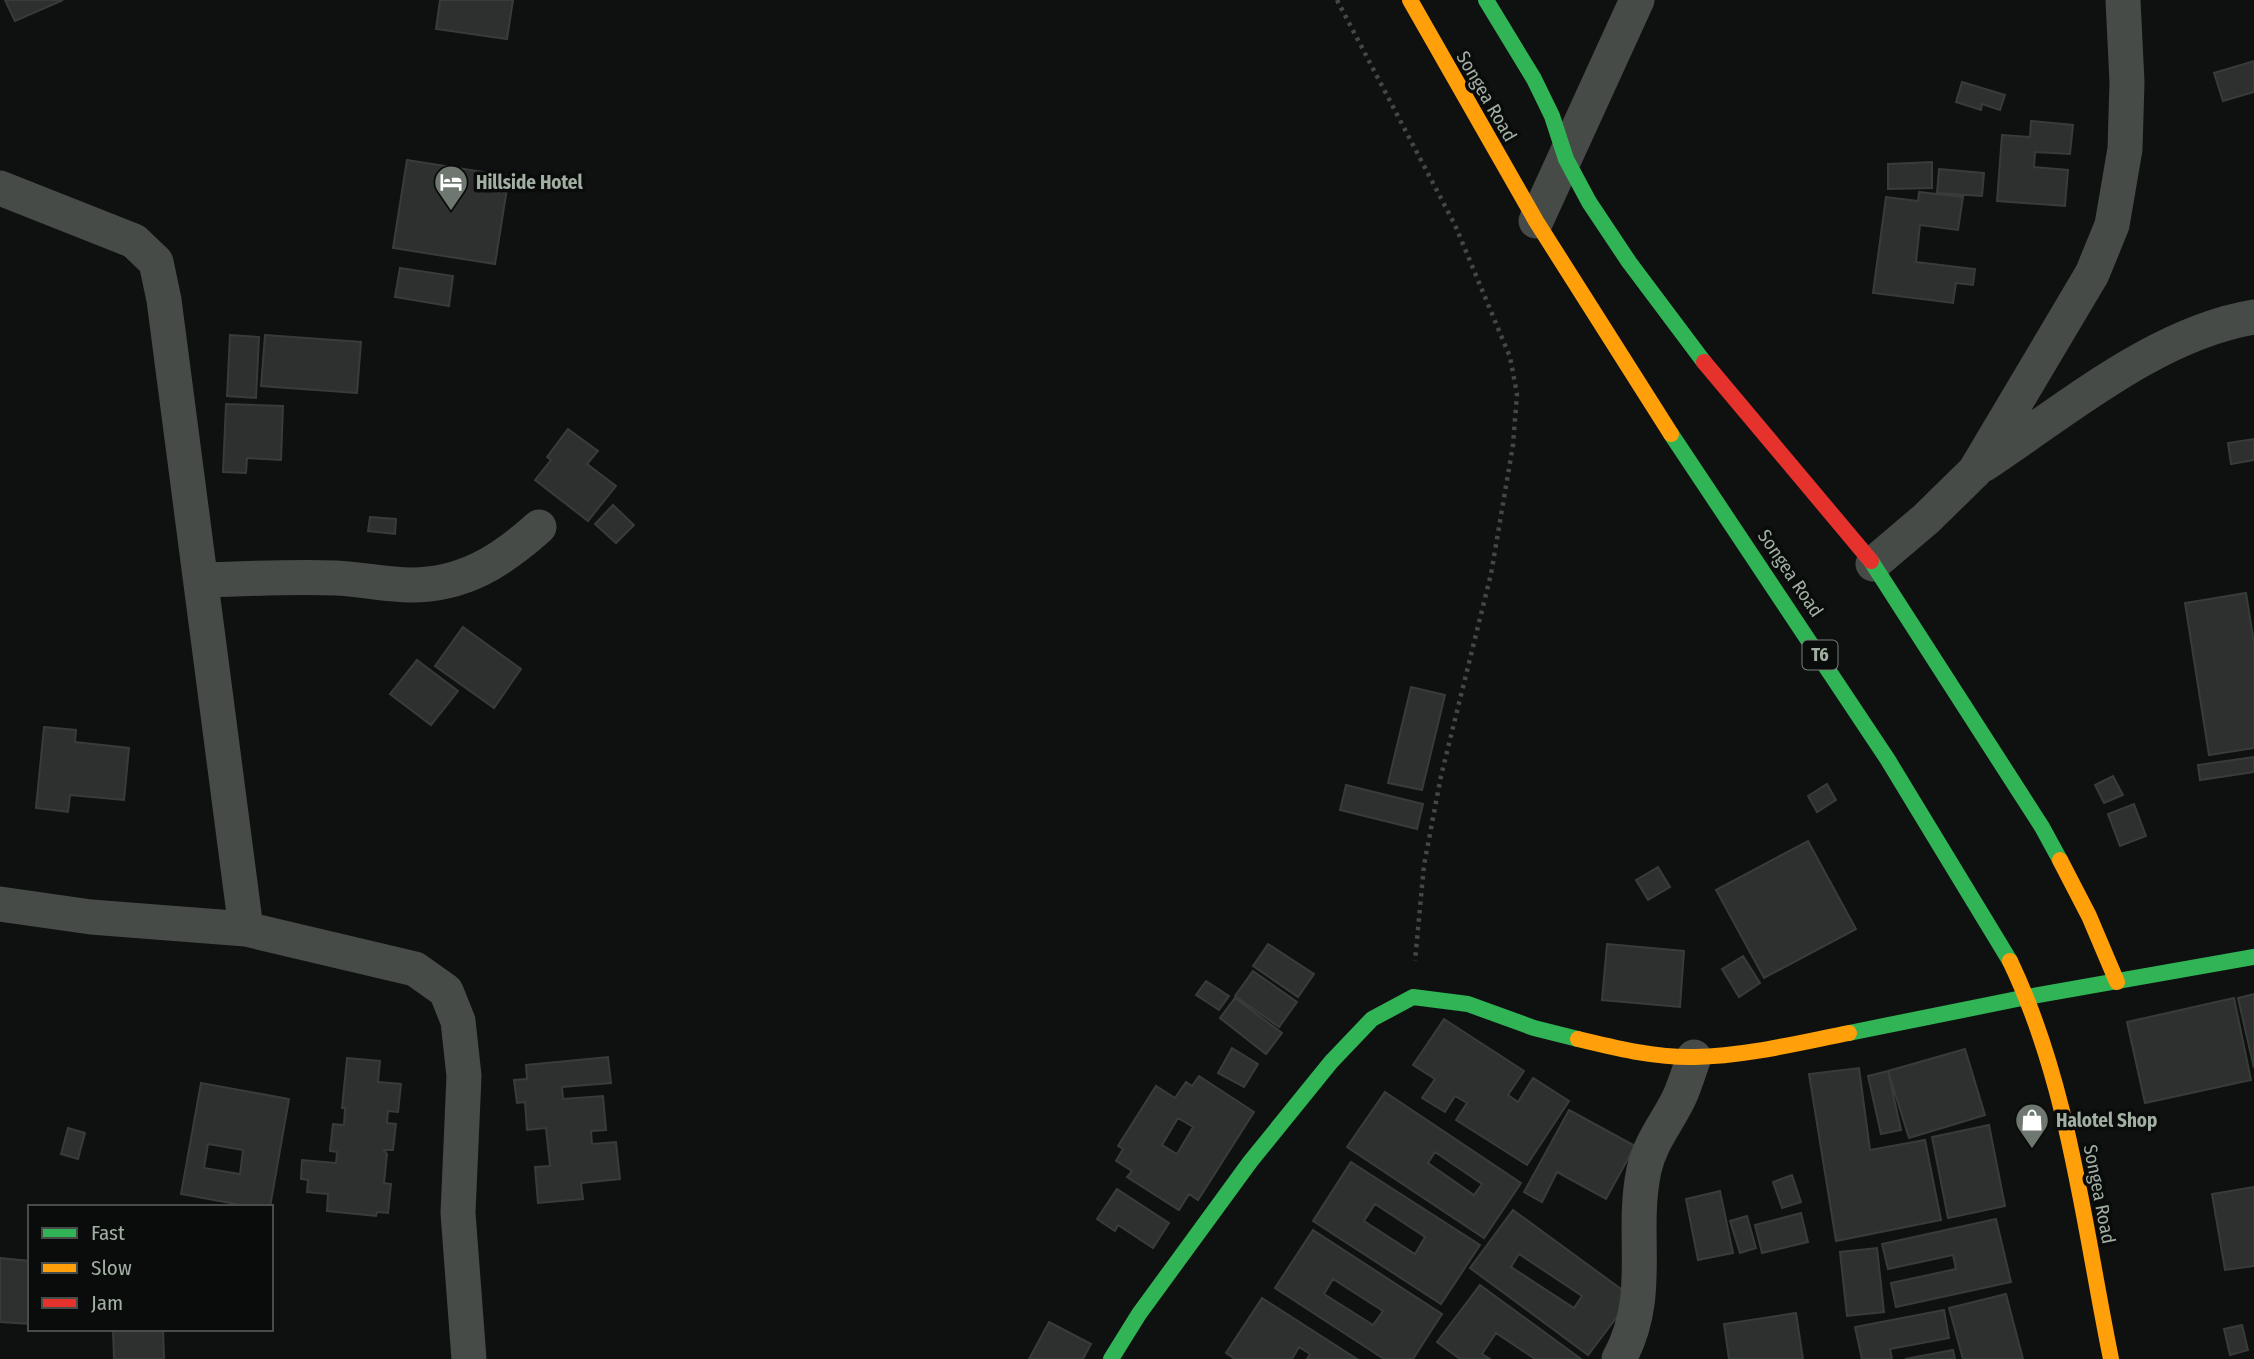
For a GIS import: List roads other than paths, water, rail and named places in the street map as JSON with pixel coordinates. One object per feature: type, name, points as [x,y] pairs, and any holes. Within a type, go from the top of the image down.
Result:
[{"type":"main road","name":"Songea Road","points":[[1410,0],[1460,92],[1536,221],[1658,414],[1799,623],[1958,868],[2000,941],[2026,997],[2048,1062],[2067,1140],[2111,1359]]},
{"type":"main road","points":[[1486,0],[1534,79],[1552,116],[1566,159],[1603,222],[1680,330],[1873,564],[2042,827],[2088,916],[2118,982]]},
{"type":"main road","points":[[1111,1359],[1139,1314],[1250,1162],[1331,1062],[1372,1019],[1413,997],[1468,1004],[1534,1028],[1630,1051],[1694,1057],[1770,1049],[2026,997],[2254,957]]},
{"type":"street","points":[[1536,221],[1637,0]]},
{"type":"street","points":[[1975,471],[2092,274],[2112,225],[2124,149],[2127,82],[2123,0]]},
{"type":"street","points":[[0,188],[134,241],[156,262],[164,300],[202,580],[246,929]]},
{"type":"street","points":[[1873,564],[1926,520],[1975,471],[2119,374],[2183,338],[2231,321],[2254,317]]},
{"type":"street","points":[[202,580],[336,578],[412,585],[450,581],[480,572],[505,558],[539,527]]},
{"type":"street","points":[[0,904],[91,917],[246,929],[415,969],[446,991],[458,1021],[464,1076],[458,1213],[469,1359]]},
{"type":"street","points":[[1619,1359],[1631,1338],[1638,1311],[1641,1280],[1639,1202],[1644,1171],[1651,1144],[1680,1096],[1694,1057]]},
{"type":"place","name":"Hillside Hotel","points":[[451,212]]},
{"type":"place","name":"Halotel Shop","points":[[2032,1150]]}]
